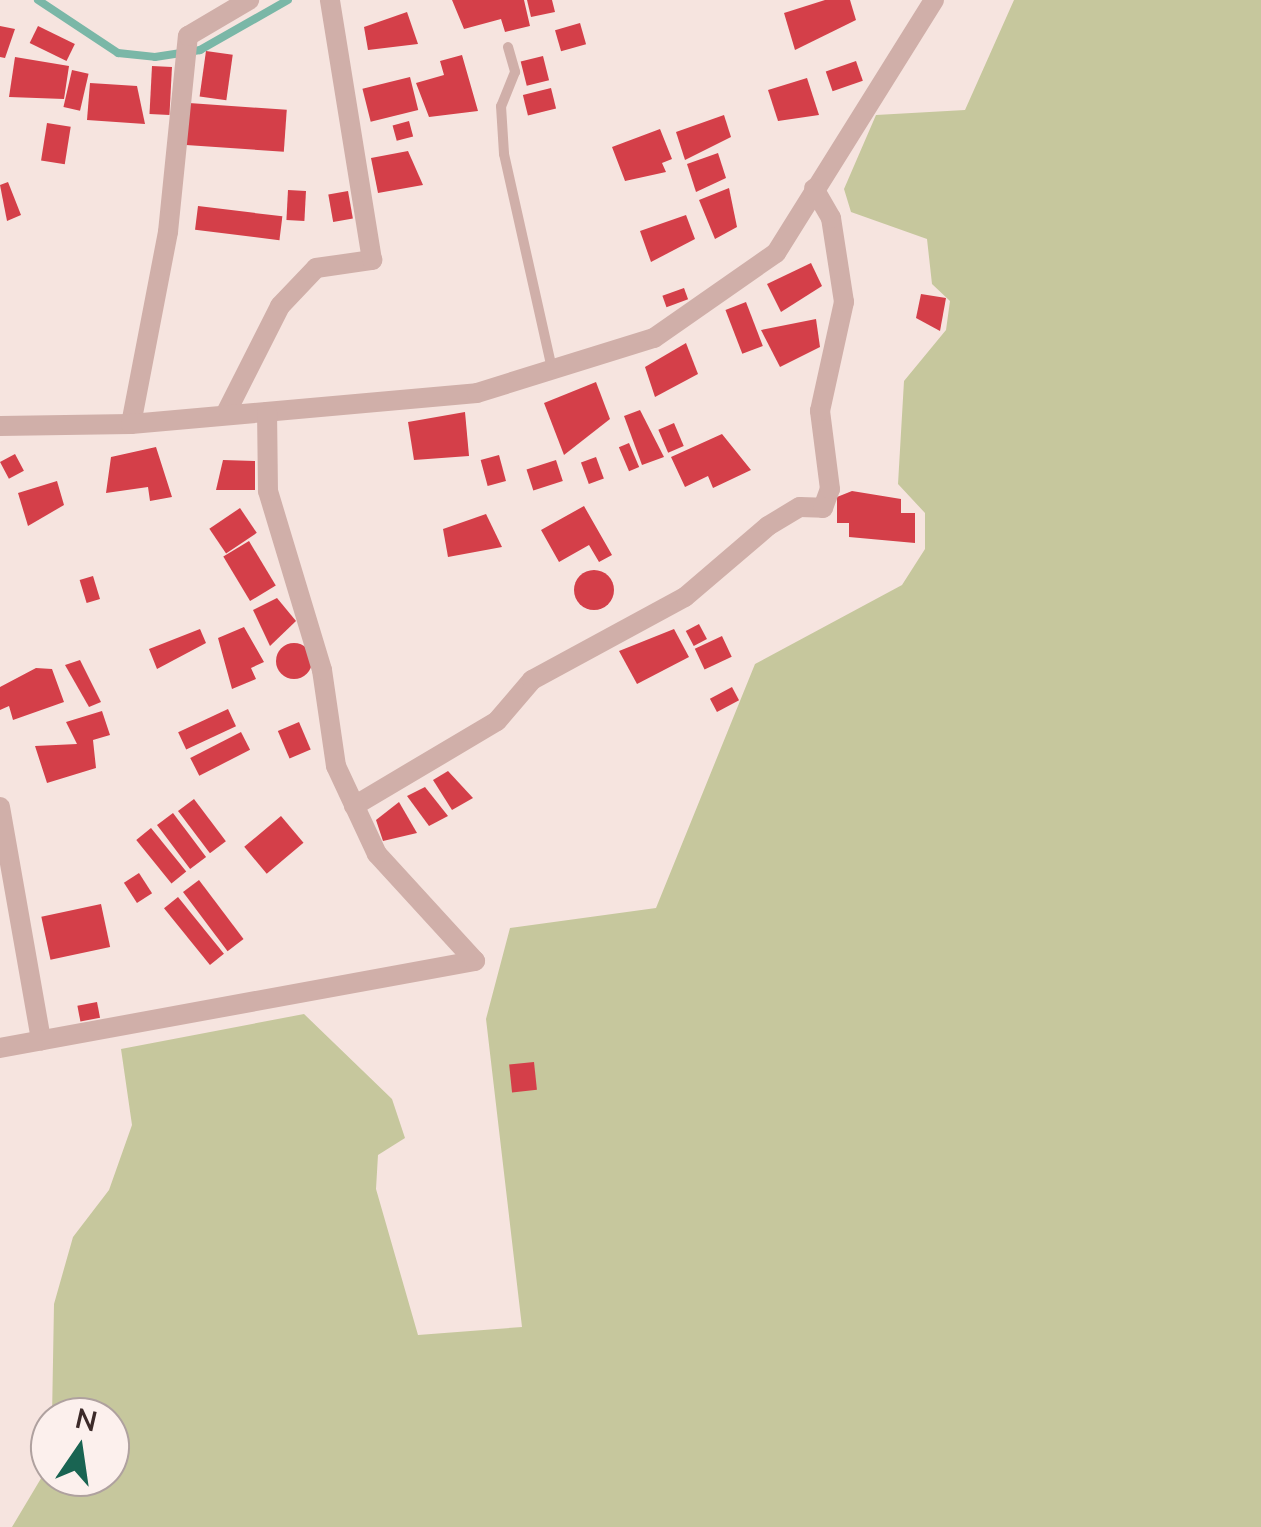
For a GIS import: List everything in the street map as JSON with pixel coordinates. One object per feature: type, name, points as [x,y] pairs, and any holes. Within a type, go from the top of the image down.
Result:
[{"type":"street","points":[[132,424],[168,232],[188,36],[250,0]]},
{"type":"street","points":[[226,413],[280,306],[316,268],[372,260],[330,0]]},
{"type":"street","points":[[0,426],[132,424],[477,394],[554,374],[654,338],[741,285],[776,253],[934,0]]},
{"type":"street","points":[[354,806],[496,721],[532,680],[685,597],[768,526],[800,508],[823,508],[830,490],[820,411],[844,302],[831,218],[814,189]]},
{"type":"street","points":[[0,1048],[467,968],[475,961],[461,940],[377,854],[336,766],[322,670],[268,491],[268,412]]},
{"type":"street","points":[[0,807],[41,1040]]},
{"type":"lane","points":[[508,47],[515,72],[501,106],[504,154],[554,374]]},
{"type":"green space","points":[[1014,0],[1261,0],[1261,1527],[12,1527],[30,1497],[130,1497],[130,1397],[52,1397],[54,1304],[73,1237],[109,1190],[132,1125],[121,1049],[304,1014],[392,1099],[405,1138],[378,1155],[376,1189],[418,1335],[522,1327],[486,1019],[510,928],[656,908],[755,664],[902,585],[925,549],[925,513],[898,484],[904,381],[946,330],[950,301],[932,284],[927,239],[851,212],[844,189],[876,115],[965,110]]},
{"type":"building","points":[[452,0],[524,0],[530,26],[505,32],[501,19],[464,29]]},
{"type":"building","points":[[527,0],[552,0],[555,12],[531,17]]},
{"type":"building","points":[[825,0],[850,0],[856,20],[795,50],[784,13]]},
{"type":"building","points":[[407,12],[418,44],[368,50],[364,27]]},
{"type":"building","points":[[580,23],[586,44],[561,51],[555,30]]},
{"type":"building","points":[[0,26],[15,29],[5,58],[0,57]]},
{"type":"building","points":[[38,26],[75,44],[67,61],[30,43]]},
{"type":"building","points":[[206,51],[233,55],[226,100],[200,97]]},
{"type":"building","points":[[462,55],[478,111],[429,117],[416,83],[444,75],[440,61]]},
{"type":"building","points":[[543,56],[549,80],[527,86],[521,62]]},
{"type":"building","points":[[15,57],[69,66],[64,99],[9,97]]},
{"type":"building","points":[[856,61],[863,81],[833,91],[826,71]]},
{"type":"building","points":[[152,66],[172,67],[169,115],[149,114]]},
{"type":"building","points":[[72,70],[89,74],[80,111],[63,107]]},
{"type":"building","points":[[410,77],[418,110],[371,122],[362,89]]},
{"type":"building","points":[[807,78],[819,115],[778,121],[768,90]]},
{"type":"building","points":[[90,83],[137,86],[145,124],[87,120]]},
{"type":"building","points":[[551,88],[556,108],[528,115],[523,95]]},
{"type":"building","points":[[189,103],[287,110],[284,152],[186,145]]},
{"type":"building","points":[[724,115],[731,137],[685,160],[676,132]]},
{"type":"building","points":[[409,121],[413,136],[397,141],[393,125]]},
{"type":"building","points":[[47,123],[71,127],[65,164],[41,161]]},
{"type":"building","points":[[660,129],[672,159],[662,163],[666,172],[625,181],[612,147]]},
{"type":"building","points":[[408,151],[423,185],[378,193],[371,158]]},
{"type":"building","points":[[718,153],[726,178],[696,192],[687,164]]},
{"type":"building","points":[[8,182],[21,215],[7,221],[0,185]]},
{"type":"building","points":[[729,188],[737,227],[715,239],[699,200]]},
{"type":"building","points":[[288,190],[306,191],[304,221],[286,220]]},
{"type":"building","points":[[348,191],[353,219],[333,222],[328,194]]},
{"type":"building","points":[[198,206],[282,216],[279,240],[195,230]]},
{"type":"building","points":[[686,215],[695,239],[651,262],[640,231]]},
{"type":"building","points":[[811,263],[822,286],[781,312],[767,284]]},
{"type":"building","points":[[684,288],[688,299],[666,307],[662,296]]},
{"type":"building","points":[[921,294],[946,298],[940,331],[916,318]]},
{"type":"building","points":[[746,302],[763,346],[742,354],[725,310]]},
{"type":"building","points":[[816,319],[820,347],[780,367],[761,330]]},
{"type":"building","points":[[686,343],[698,374],[655,397],[645,367]]},
{"type":"building","points":[[596,382],[610,419],[564,455],[544,403]]},
{"type":"building","points":[[640,410],[664,457],[642,465],[624,416]]},
{"type":"building","points":[[465,412],[469,456],[414,460],[408,422]]},
{"type":"building","points":[[674,423],[684,446],[668,453],[658,430]]},
{"type":"building","points":[[722,434],[751,470],[713,488],[708,476],[685,487],[671,457]]},
{"type":"building","points":[[629,443],[639,467],[629,471],[619,447]]},
{"type":"building","points":[[156,447],[172,497],[150,501],[148,487],[106,493],[111,457]]},
{"type":"building","points":[[15,454],[24,471],[9,479],[0,462]]},
{"type":"building","points":[[499,455],[506,481],[488,486],[481,460]]},
{"type":"building","points":[[596,457],[604,479],[589,484],[581,462]]},
{"type":"building","points":[[223,460],[255,461],[255,490],[216,490]]},
{"type":"building","points":[[556,460],[563,481],[533,491],[527,470]]},
{"type":"building","points":[[57,481],[64,505],[28,526],[18,493]]},
{"type":"building","points":[[852,491],[901,499],[901,513],[915,513],[915,543],[849,537],[849,523],[837,523],[837,497]]},
{"type":"building","points":[[584,506],[612,555],[599,562],[589,545],[559,562],[541,530]]},
{"type":"building","points":[[240,508],[257,533],[226,554],[209,529]]},
{"type":"building","points":[[486,514],[502,547],[448,557],[443,529]]},
{"type":"building","points":[[249,541],[276,586],[250,601],[223,556]]},
{"type":"building","points":[[594,570],[608,576],[614,590],[608,604],[594,610],[580,604],[574,590],[580,576]]},
{"type":"building","points":[[93,576],[100,599],[87,603],[80,580]]},
{"type":"building","points":[[277,598],[296,621],[270,646],[253,610]]},
{"type":"building","points":[[699,624],[707,639],[694,646],[686,631]]},
{"type":"building","points":[[244,627],[264,662],[251,668],[256,679],[232,689],[218,638]]},
{"type":"building","points":[[200,629],[206,643],[157,669],[149,649]]},
{"type":"building","points":[[674,629],[689,657],[637,684],[619,651]]},
{"type":"building","points":[[722,636],[732,657],[705,670],[695,649]]},
{"type":"building","points":[[294,643],[307,648],[312,661],[307,674],[294,679],[281,674],[276,661],[281,648]]},
{"type":"building","points":[[80,660],[101,702],[89,707],[65,665]]},
{"type":"building","points":[[36,668],[52,669],[64,702],[13,720],[9,706],[0,710],[0,687]]},
{"type":"building","points":[[732,687],[739,700],[717,712],[710,699]]},
{"type":"building","points":[[228,709],[236,726],[186,749],[178,732]]},
{"type":"building","points":[[102,711],[110,735],[93,740],[96,768],[47,783],[35,746],[77,744],[66,722]]},
{"type":"building","points":[[299,722],[311,750],[290,759],[278,731]]},
{"type":"building","points":[[241,732],[250,750],[199,776],[190,758]]},
{"type":"building","points":[[448,771],[473,798],[452,810],[433,780]]},
{"type":"building","points":[[425,787],[448,816],[429,826],[407,796]]},
{"type":"building","points":[[194,799],[226,841],[210,853],[178,811]]},
{"type":"building","points":[[399,802],[417,833],[383,841],[376,820]]},
{"type":"building","points":[[173,813],[206,857],[190,869],[157,825]]},
{"type":"building","points":[[281,816],[303,843],[267,874],[244,847]]},
{"type":"building","points":[[151,828],[186,872],[171,883],[136,840]]},
{"type":"building","points":[[139,873],[152,893],[137,903],[124,883]]},
{"type":"building","points":[[199,880],[244,939],[228,951],[183,892]]},
{"type":"building","points":[[178,897],[224,954],[210,965],[164,908]]},
{"type":"building","points":[[101,904],[110,947],[50,960],[41,917]]},
{"type":"building","points":[[97,1002],[100,1018],[80,1022],[77,1006]]},
{"type":"building","points":[[534,1062],[537,1090],[512,1092],[509,1065]]},
{"type":"waterway","points":[[38,0],[118,53],[155,57],[200,50],[288,0]]}]
